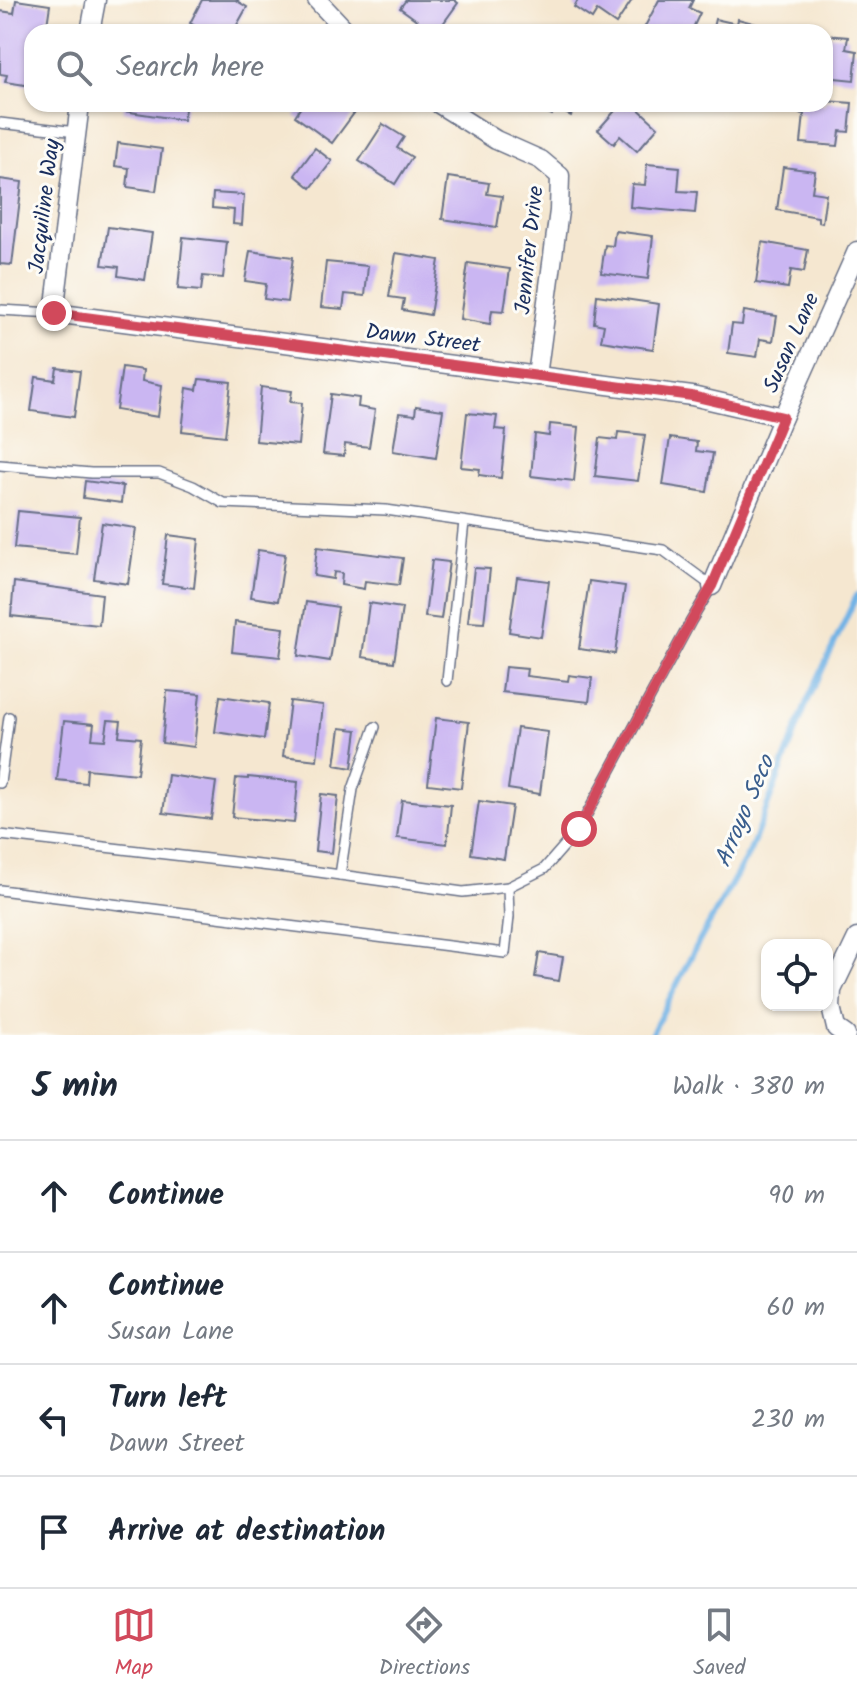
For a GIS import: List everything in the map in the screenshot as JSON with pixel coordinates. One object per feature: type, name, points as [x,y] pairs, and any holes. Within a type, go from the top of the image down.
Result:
[{"type":"street","points":[[92,24],[96,0]]},
{"type":"street","points":[[317,0],[340,24]]},
{"type":"street","name":"Jacquiline Way","points":[[54,313],[79,112]]},
{"type":"street","name":"Jennifer Drive","points":[[452,112],[496,140],[541,160],[560,176],[559,211],[537,376]]},
{"type":"street","name":"Susan Lane","points":[[712,586],[857,251]]},
{"type":"street","name":"Dawn Street","points":[[54,313],[692,396],[783,417]]},
{"type":"street","points":[[846,1035],[836,1028],[831,1007],[832,990],[857,938]]},
{"type":"lane","points":[[0,123],[76,132]]},
{"type":"lane","points":[[0,310],[54,313]]},
{"type":"lane","points":[[0,465],[91,473],[159,473],[193,486],[223,503],[386,510],[663,550],[712,586],[678,643],[579,829],[544,869],[508,887],[463,892],[0,835]]},
{"type":"lane","points":[[447,681],[464,522]]},
{"type":"lane","points":[[0,783],[9,717]]},
{"type":"lane","points":[[340,875],[353,789],[375,727]]},
{"type":"lane","points":[[0,890],[505,953],[508,887]]},
{"type":"building","points":[[16,0],[50,5],[47,24],[24,24],[24,85],[5,82],[7,75],[0,74],[0,11],[14,13]]},
{"type":"building","points":[[202,0],[238,0],[247,7],[237,24],[190,23]]},
{"type":"building","points":[[406,0],[454,0],[458,3],[443,24],[415,24],[418,21],[400,8]]},
{"type":"building","points":[[578,0],[632,0],[616,24],[597,11],[592,19],[574,7]]},
{"type":"building","points":[[659,0],[693,0],[689,8],[700,13],[695,24],[646,24]]},
{"type":"building","points":[[715,19],[737,24],[714,24]]},
{"type":"building","points":[[738,19],[756,24],[737,24]]},
{"type":"building","points":[[833,36],[848,37],[846,49],[857,51],[854,80],[833,78]]},
{"type":"building","points":[[833,102],[852,103],[849,132],[840,131],[838,146],[801,143],[804,114],[797,113],[833,112]]},
{"type":"building","points":[[130,112],[184,112],[183,120]]},
{"type":"building","points":[[298,112],[355,112],[332,143],[295,116]]},
{"type":"building","points":[[614,112],[642,112],[658,127],[637,151],[620,136],[614,144],[598,130]]},
{"type":"building","points":[[383,124],[404,137],[397,148],[412,157],[395,184],[359,161]]},
{"type":"building","points":[[118,143],[162,149],[156,191],[127,187],[129,168],[115,166]]},
{"type":"building","points":[[315,148],[332,161],[311,188],[295,175]]},
{"type":"building","points":[[647,164],[680,167],[678,191],[697,192],[695,213],[630,207],[632,184],[645,185]]},
{"type":"building","points":[[783,167],[815,171],[812,192],[826,194],[822,223],[818,222],[818,217],[777,210]]},
{"type":"building","points":[[448,177],[489,183],[487,194],[502,196],[497,227],[442,219]]},
{"type":"building","points":[[0,179],[22,182],[12,265],[0,264]]},
{"type":"building","points":[[213,193],[244,195],[242,225],[233,224],[234,210],[212,208]]},
{"type":"building","points":[[108,227],[152,233],[145,280],[118,276],[119,267],[102,265]]},
{"type":"building","points":[[615,231],[653,236],[648,279],[601,273],[605,245],[613,246]]},
{"type":"building","points":[[183,237],[227,242],[223,278],[203,276],[201,291],[178,289]]},
{"type":"building","points":[[762,242],[808,250],[804,272],[791,270],[788,288],[756,283]]},
{"type":"building","points":[[250,251],[293,257],[287,302],[264,299],[266,284],[245,281]]},
{"type":"building","points":[[396,253],[439,260],[430,315],[402,310],[404,299],[389,297]]},
{"type":"building","points":[[326,262],[368,266],[365,296],[345,294],[343,309],[321,307]]},
{"type":"building","points":[[468,263],[510,269],[504,311],[492,310],[490,324],[460,319]]},
{"type":"building","points":[[597,295],[659,304],[653,349],[601,341],[604,325],[594,323]]},
{"type":"building","points":[[744,311],[777,316],[773,341],[760,339],[757,357],[728,353],[732,324],[742,325]]},
{"type":"building","points":[[122,367],[143,370],[142,381],[162,385],[158,417],[116,410]]},
{"type":"building","points":[[57,368],[80,371],[74,417],[31,411],[36,377],[55,380]]},
{"type":"building","points":[[199,379],[231,382],[225,436],[182,431],[187,388],[197,390]]},
{"type":"building","points":[[261,387],[292,391],[290,402],[302,403],[298,445],[256,441]]},
{"type":"building","points":[[331,394],[359,398],[358,407],[375,410],[369,447],[345,444],[344,456],[323,454]]},
{"type":"building","points":[[416,406],[443,410],[436,458],[393,451],[399,413],[415,415]]},
{"type":"building","points":[[467,413],[497,416],[495,429],[506,430],[501,478],[479,475],[480,469],[461,467]]},
{"type":"building","points":[[550,424],[579,427],[574,481],[531,476],[535,434],[549,436]]},
{"type":"building","points":[[618,432],[645,435],[638,481],[595,476],[600,438],[617,440]]},
{"type":"building","points":[[670,438],[697,442],[696,451],[713,453],[707,492],[663,485]]},
{"type":"building","points":[[85,481],[123,486],[121,503],[83,498]]},
{"type":"building","points":[[18,511],[80,517],[76,554],[14,548]]},
{"type":"building","points":[[102,523],[136,528],[128,584],[94,579]]},
{"type":"building","points":[[168,535],[199,539],[194,588],[162,584]]},
{"type":"building","points":[[317,547],[403,558],[399,585],[365,581],[364,589],[341,585],[342,573],[334,572],[333,579],[314,576]]},
{"type":"building","points":[[258,550],[285,554],[278,601],[251,597]]},
{"type":"building","points":[[432,560],[449,562],[441,619],[425,617]]},
{"type":"building","points":[[474,568],[490,569],[484,623],[468,622]]},
{"type":"building","points":[[517,577],[549,581],[541,637],[509,632]]},
{"type":"building","points":[[589,581],[625,586],[615,654],[579,649]]},
{"type":"building","points":[[14,582],[102,594],[99,625],[11,616]]},
{"type":"building","points":[[306,602],[338,607],[330,661],[298,656]]},
{"type":"building","points":[[369,603],[402,608],[394,662],[362,657]]},
{"type":"building","points":[[235,622],[284,628],[280,657],[232,652]]},
{"type":"building","points":[[505,667],[527,669],[526,676],[568,681],[569,675],[592,678],[589,702],[502,692]]},
{"type":"building","points":[[167,691],[200,694],[194,747],[162,743]]},
{"type":"building","points":[[220,696],[269,703],[264,739],[215,732]]},
{"type":"building","points":[[290,701],[323,705],[317,760],[283,756]]},
{"type":"building","points":[[436,718],[469,722],[461,788],[428,784]]},
{"type":"building","points":[[108,720],[121,721],[119,736],[141,738],[137,774],[87,769],[86,783],[57,780],[64,721],[94,724],[92,739],[105,740]]},
{"type":"building","points":[[340,728],[357,730],[352,768],[335,765]]},
{"type":"building","points":[[517,728],[548,732],[540,794],[508,789]]},
{"type":"building","points":[[168,775],[216,782],[211,819],[163,813]]},
{"type":"building","points":[[236,778],[298,782],[294,823],[232,817]]},
{"type":"building","points":[[321,794],[338,796],[332,853],[315,851]]},
{"type":"building","points":[[402,800],[451,805],[447,844],[397,838]]},
{"type":"building","points":[[479,801],[512,806],[504,859],[471,854]]},
{"type":"building","points":[[539,953],[563,957],[559,981],[535,977]]},
{"type":"waterway","name":"Arroyo Seco","points":[[651,1035],[750,851],[807,702],[857,595]]},
{"type":"route","points":[[54,313],[692,396],[783,417],[712,586],[579,829]]}]
